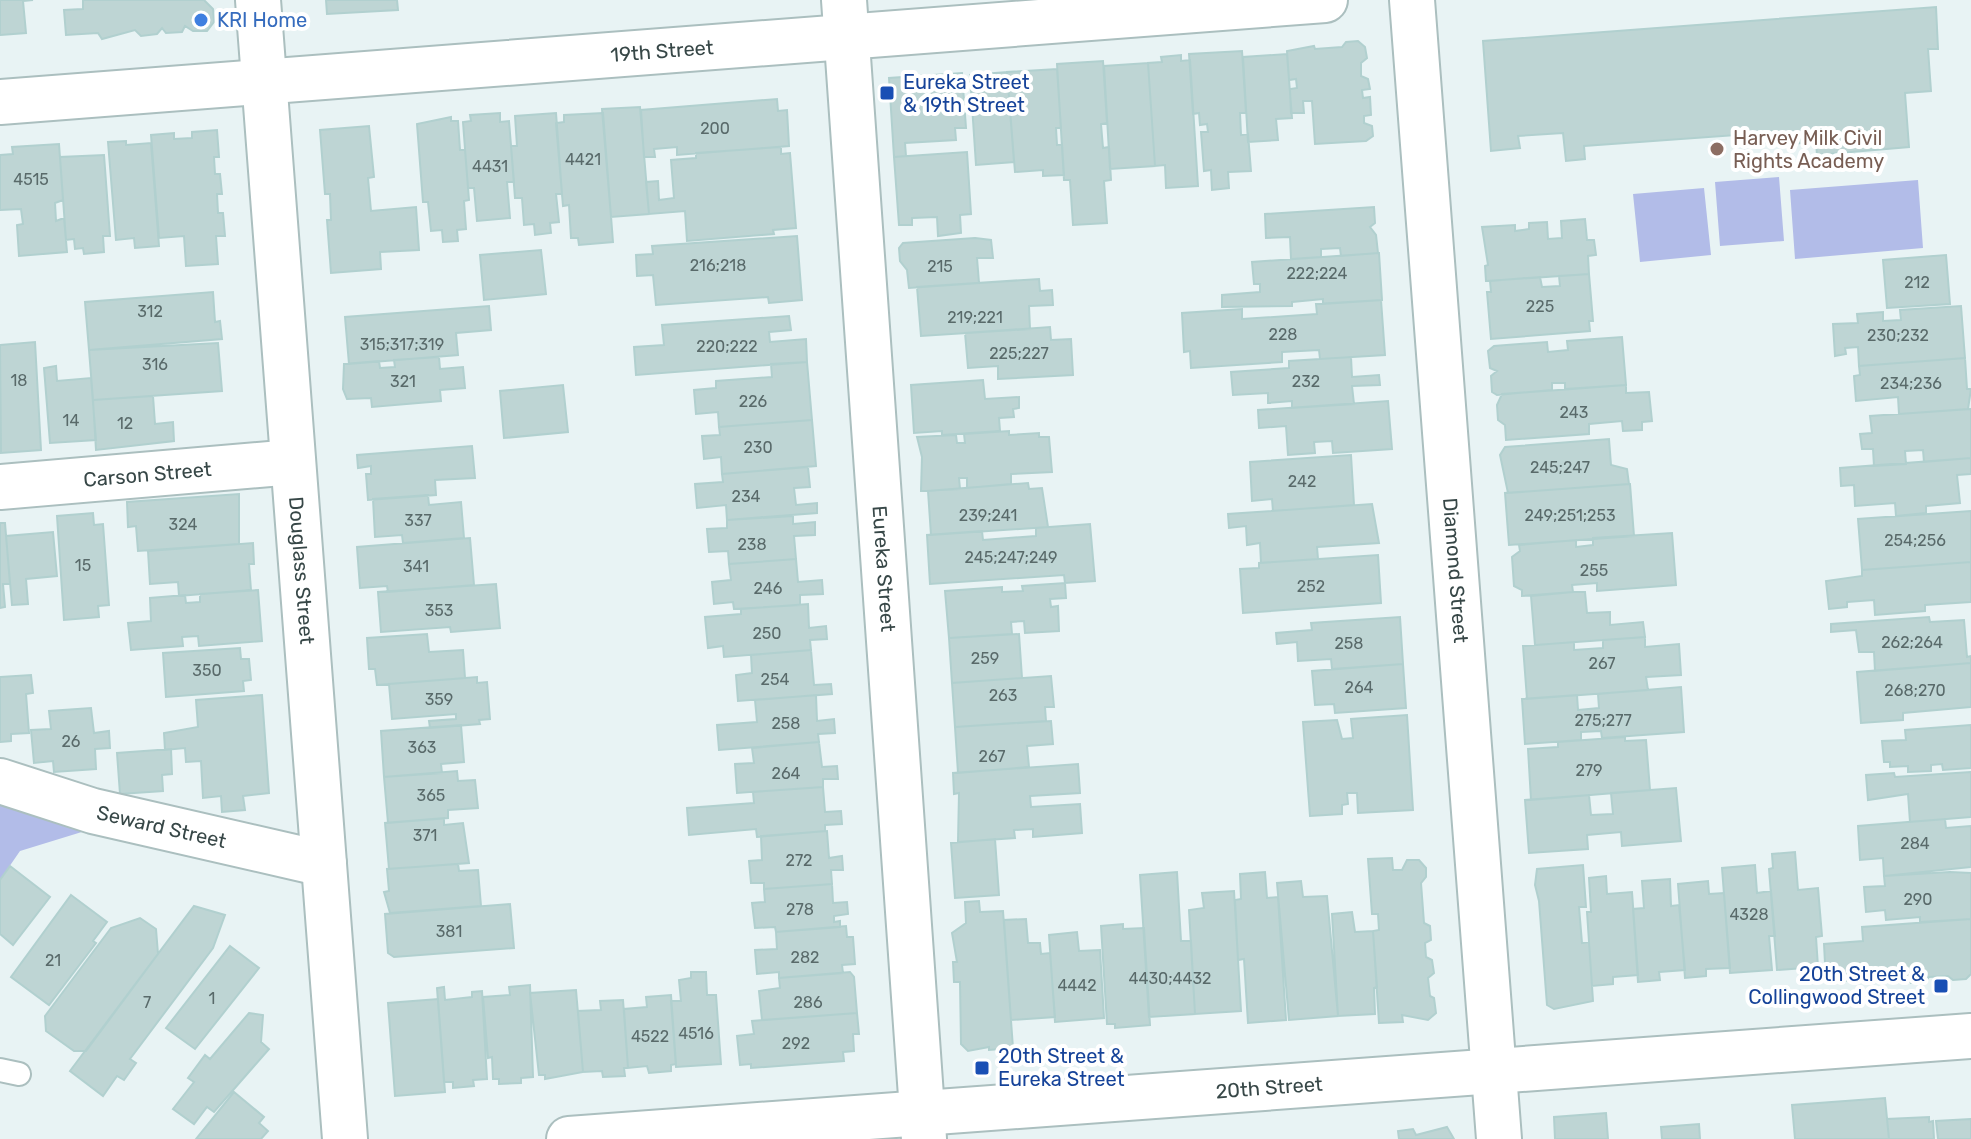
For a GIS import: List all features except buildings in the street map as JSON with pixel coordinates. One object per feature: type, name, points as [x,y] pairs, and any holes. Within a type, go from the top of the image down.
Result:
[{"type":"street","name":"Douglass Street","points":[[258,0],[345,1139]]},
{"type":"street","name":"19th Street","points":[[0,102],[264,82],[845,18],[1325,0]]},
{"type":"street","name":"Diamond Street","points":[[1412,0],[1499,1139]]},
{"type":"street","name":"Eureka Street","points":[[845,18],[923,1127]]},
{"type":"street","name":"Carson Street","points":[[0,487],[293,462]]},
{"type":"street","name":"Seward Street","points":[[0,781],[93,811],[324,864]]},
{"type":"street","name":"20th Street","points":[[569,1139],[923,1127],[1494,1073],[1971,1036]]},
{"type":"shaded area","points":[[1779,177],[1784,241],[1720,246],[1715,182]]},
{"type":"shaded area","points":[[1918,180],[1923,248],[1795,259],[1790,190]]},
{"type":"shaded area","points":[[1704,188],[1711,255],[1640,262],[1633,194]]},
{"type":"shaded area","points":[[0,781],[85,831],[20,851],[0,880]]},
{"type":"place","name":"KRI Home","points":[[201,20]]},
{"type":"place","name":"Eureka Street & 19th Street","points":[[887,93]]},
{"type":"place","name":"Harvey Milk Civil Rights Academy","points":[[1717,149]]},
{"type":"place","name":"20th Street & Collingwood Street","points":[[1941,986]]},
{"type":"place","name":"20th Street & Eureka Street","points":[[982,1068]]}]
